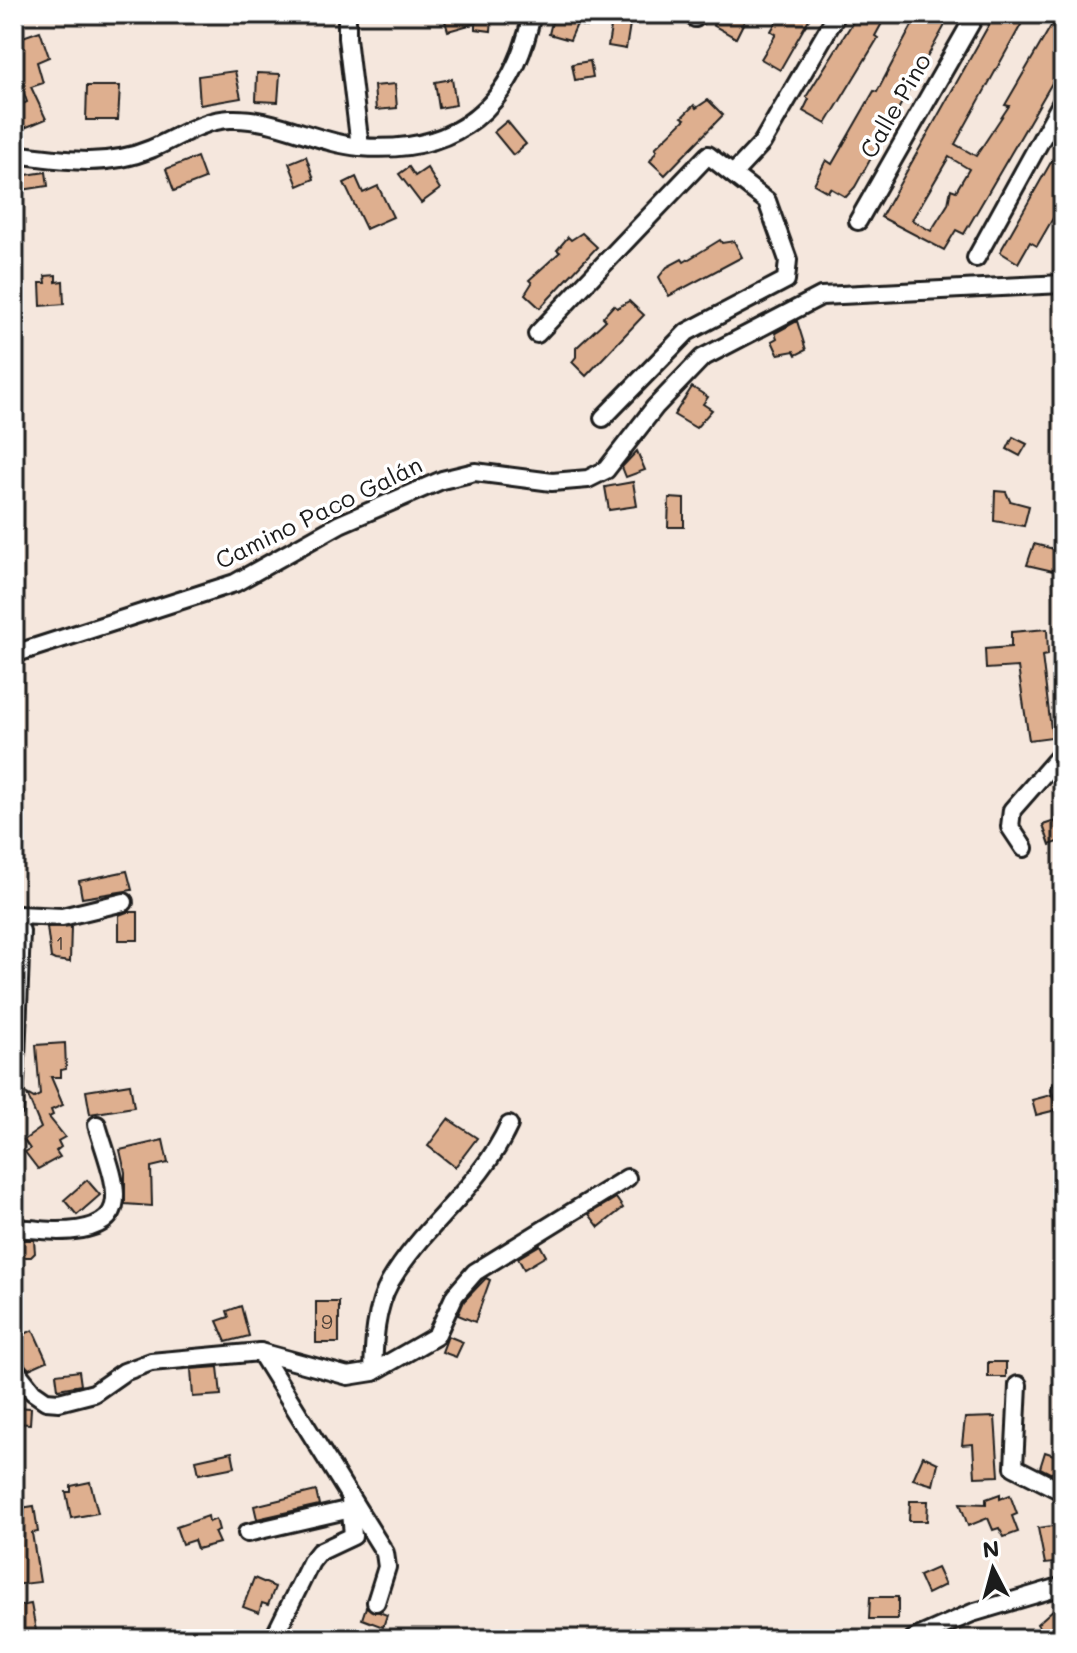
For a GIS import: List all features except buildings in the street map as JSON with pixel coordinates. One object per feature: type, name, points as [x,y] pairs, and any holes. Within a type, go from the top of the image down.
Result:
[{"type":"street","points":[[347,14],[360,147]]},
{"type":"street","points":[[14,154],[77,163],[118,159],[150,149],[196,127],[229,119],[262,122],[360,147],[400,146],[444,136],[469,124],[491,107],[510,76],[532,14]]},
{"type":"street","points":[[733,174],[766,137],[837,14]]},
{"type":"street","name":"Calle Pino","points":[[858,221],[976,14]]},
{"type":"street","points":[[976,258],[1063,100]]},
{"type":"street","points":[[537,334],[708,155],[767,201],[788,260],[786,280],[687,332],[603,418]]},
{"type":"street","name":"Camino Paco Galán","points":[[14,654],[235,583],[340,524],[442,480],[475,472],[552,482],[588,479],[606,470],[655,407],[702,358],[754,328],[821,296],[1063,284]]},
{"type":"street","points":[[1024,848],[1010,827],[1012,810],[1063,752]]},
{"type":"street","points":[[14,1107],[21,931],[14,923],[18,915],[62,917],[124,902]]},
{"type":"street","points":[[14,1229],[89,1228],[104,1223],[115,1212],[118,1195],[97,1125]]},
{"type":"street","points":[[373,1372],[374,1330],[389,1284],[423,1238],[471,1188],[497,1153],[509,1125]]},
{"type":"street","points":[[14,1368],[33,1392],[46,1401],[59,1402],[94,1393],[124,1372],[151,1362],[260,1352],[348,1376],[373,1372],[436,1336],[455,1295],[475,1272],[627,1178]]},
{"type":"street","points":[[260,1352],[385,1553],[387,1567],[376,1602]]},
{"type":"street","points":[[1018,1385],[1014,1467],[1063,1492]]},
{"type":"street","points":[[247,1533],[350,1501]]},
{"type":"street","points":[[273,1639],[311,1562],[319,1552],[353,1536],[350,1501]]},
{"type":"street","points":[[913,1639],[972,1613],[1063,1586]]}]
